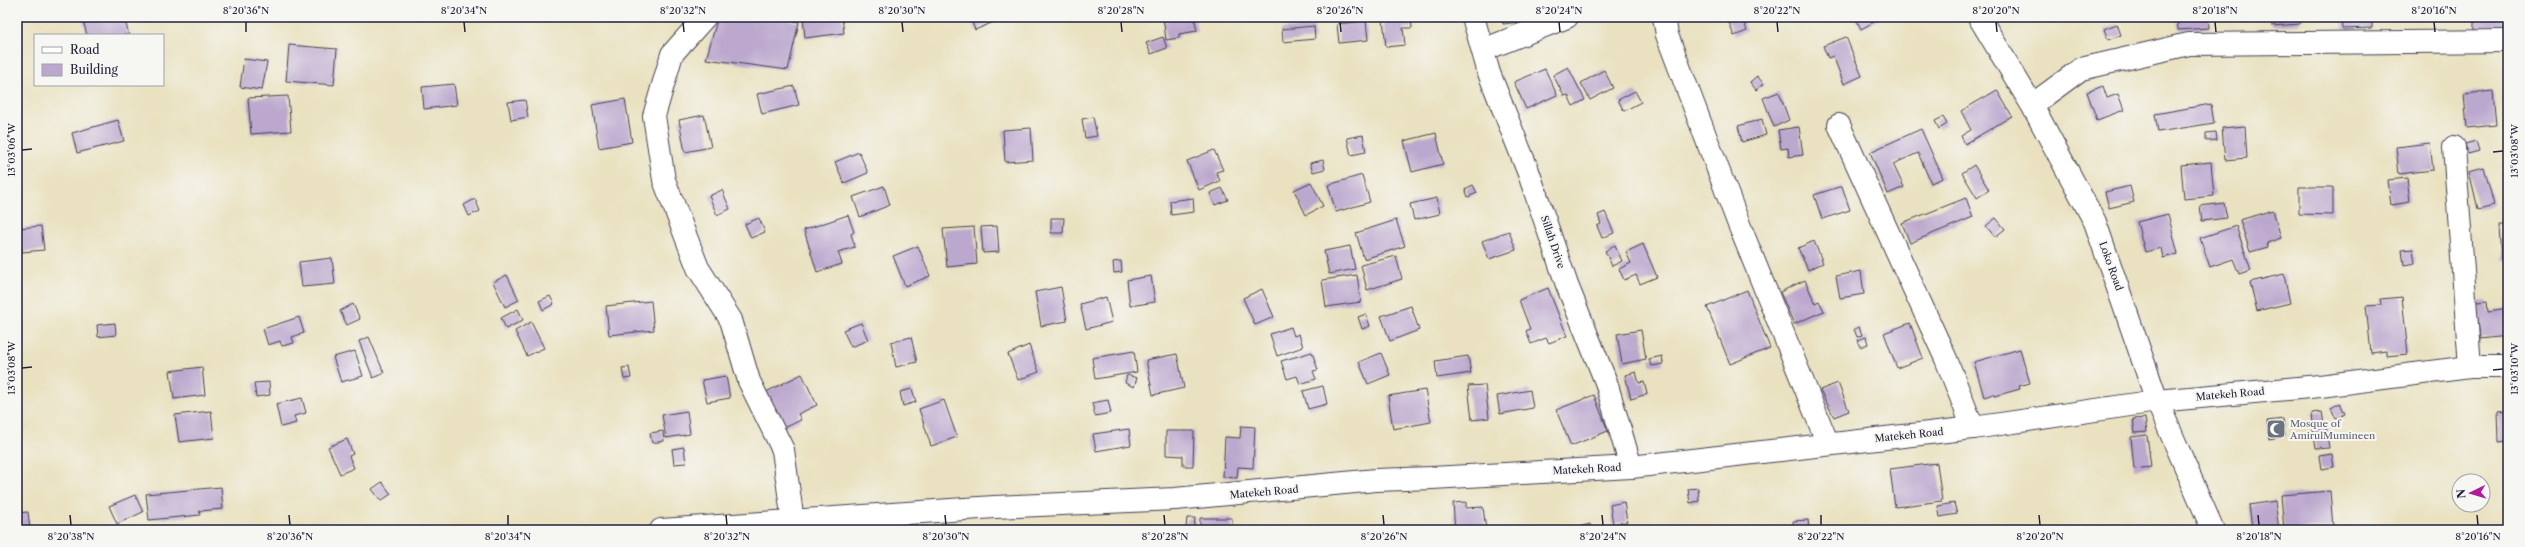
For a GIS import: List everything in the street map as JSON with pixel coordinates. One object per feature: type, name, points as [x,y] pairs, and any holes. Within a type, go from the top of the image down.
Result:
[{"type":"street","points":[[705,17],[672,54],[654,116],[664,180],[698,268],[731,320],[749,381],[783,450],[793,522]]},
{"type":"street","name":"Sillah Drive","points":[[1473,17],[1483,50],[1567,285],[1606,382],[1631,467]]},
{"type":"street","points":[[1483,50],[1567,17]]},
{"type":"street","points":[[1664,17],[1667,35],[1738,222],[1828,444]]},
{"type":"street","name":"Loko Road","points":[[1979,17],[2032,105],[2095,222],[2157,401],[2213,530]]},
{"type":"street","points":[[2032,105],[2081,69],[2189,44],[2508,41]]},
{"type":"street","points":[[1839,125],[1946,359],[1973,428]]},
{"type":"street","points":[[2454,147],[2470,367]]},
{"type":"street","name":"Matekeh Road","points":[[662,530],[994,507],[1175,500],[1376,480],[1631,467],[1973,428],[2157,401],[2320,386],[2470,367],[2508,367]]},
{"type":"building","points":[[82,17],[124,17],[129,34],[87,34]]},
{"type":"building","points":[[616,17],[631,17],[630,20]]},
{"type":"building","points":[[718,17],[771,17],[799,22],[788,70],[706,59]]},
{"type":"building","points":[[803,17],[842,17],[844,33],[805,38]]},
{"type":"building","points":[[970,17],[1002,17],[1003,18],[975,30]]},
{"type":"building","points":[[1163,17],[1194,17],[1197,31],[1179,34],[1179,38],[1166,40]]},
{"type":"building","points":[[1411,17],[1412,28],[1403,28],[1405,45],[1386,47],[1383,19]]},
{"type":"building","points":[[1502,17],[1527,17],[1527,21],[1503,24]]},
{"type":"building","points":[[1727,17],[1742,17],[1747,31],[1734,36]]},
{"type":"building","points":[[1855,17],[1883,17],[1861,29]]},
{"type":"building","points":[[2177,17],[2208,17],[2209,28],[2178,30]]},
{"type":"building","points":[[2271,17],[2299,17],[2300,24],[2272,26]]},
{"type":"building","points":[[2341,17],[2372,17],[2372,28],[2342,29]]},
{"type":"building","points":[[2475,17],[2505,17],[2505,31],[2475,32]]},
{"type":"building","points":[[1366,21],[1368,40],[1339,43],[1337,24]]},
{"type":"building","points":[[2117,24],[2121,35],[2108,40],[2104,29]]},
{"type":"building","points":[[1314,26],[1315,39],[1283,42],[1282,29]]},
{"type":"building","points":[[1163,37],[1167,48],[1151,54],[1146,43]]},
{"type":"building","points":[[1846,37],[1862,76],[1844,84],[1833,56],[1828,58],[1823,46]]},
{"type":"building","points":[[289,45],[337,49],[334,85],[286,81]]},
{"type":"building","points":[[244,59],[267,62],[262,90],[240,87]]},
{"type":"building","points":[[1568,67],[1585,100],[1573,106],[1568,95],[1564,96],[1553,75]]},
{"type":"building","points":[[1545,69],[1557,95],[1526,109],[1514,82]]},
{"type":"building","points":[[1604,70],[1613,88],[1590,100],[1581,83]]},
{"type":"building","points":[[1757,76],[1764,84],[1756,90],[1750,82]]},
{"type":"building","points":[[454,84],[457,105],[424,109],[422,87]]},
{"type":"building","points":[[794,86],[799,105],[762,114],[757,94]]},
{"type":"building","points":[[2103,86],[2107,98],[2118,94],[2124,110],[2097,120],[2087,92]]},
{"type":"building","points":[[1997,90],[2012,116],[1965,144],[1961,136],[1971,130],[1961,111]]},
{"type":"building","points":[[1635,91],[1641,102],[1624,111],[1618,100]]},
{"type":"building","points":[[2493,91],[2496,125],[2467,128],[2464,94]]},
{"type":"building","points":[[1779,92],[1789,120],[1774,127],[1763,98]]},
{"type":"building","points":[[288,96],[291,131],[251,134],[248,98]]},
{"type":"building","points":[[625,99],[632,142],[599,148],[592,105]]},
{"type":"building","points":[[525,100],[528,117],[511,120],[508,102]]},
{"type":"building","points":[[2211,104],[2214,123],[2158,132],[2155,114]]},
{"type":"building","points":[[704,115],[711,147],[685,152],[679,120]]},
{"type":"building","points":[[1093,117],[1097,136],[1085,138],[1082,119]]},
{"type":"building","points":[[1943,117],[1947,124],[1939,129],[1935,121]]},
{"type":"building","points":[[1762,119],[1766,135],[1742,142],[1738,126]]},
{"type":"building","points":[[118,120],[124,141],[77,153],[72,133]]},
{"type":"building","points":[[2245,126],[2247,158],[2225,160],[2222,128]]},
{"type":"building","points":[[1799,127],[1803,155],[1789,157],[1788,148],[1781,149],[1778,130]]},
{"type":"building","points":[[1031,128],[1033,160],[1005,162],[1003,130]]},
{"type":"building","points":[[1921,129],[1943,178],[1931,183],[1918,153],[1893,164],[1904,187],[1888,194],[1870,152]]},
{"type":"building","points":[[2216,132],[2217,140],[2206,141],[2206,133]]},
{"type":"building","points":[[1436,133],[1443,164],[1412,172],[1404,141]]},
{"type":"building","points":[[1363,135],[1366,152],[1351,155],[1347,138]]},
{"type":"building","points":[[2476,141],[2479,151],[2468,154],[2465,144]]},
{"type":"building","points":[[2430,143],[2433,170],[2399,174],[2396,147]]},
{"type":"building","points":[[1214,150],[1223,170],[1216,172],[1220,181],[1199,190],[1187,161]]},
{"type":"building","points":[[859,152],[868,173],[844,183],[835,162]]},
{"type":"building","points":[[1323,160],[1325,169],[1313,172],[1310,163]]},
{"type":"building","points":[[2211,162],[2214,196],[2184,199],[2181,165]]},
{"type":"building","points":[[1974,165],[1989,190],[1977,198],[1962,173]]},
{"type":"building","points":[[2484,167],[2494,205],[2478,209],[2469,171]]},
{"type":"building","points":[[1362,175],[1370,202],[1336,212],[1328,185]]},
{"type":"building","points":[[2407,178],[2410,202],[2391,205],[2388,180]]},
{"type":"building","points":[[1311,182],[1323,206],[1306,215],[1294,190]]},
{"type":"building","points":[[1473,185],[1477,193],[1468,197],[1465,189]]},
{"type":"building","points":[[884,186],[890,205],[860,217],[853,197]]},
{"type":"building","points":[[1842,186],[1850,210],[1822,219],[1814,195]]},
{"type":"building","points":[[2130,186],[2134,202],[2109,208],[2105,192]]},
{"type":"building","points":[[2299,187],[2333,187],[2333,215],[2299,214]]},
{"type":"building","points":[[1222,188],[1228,200],[1215,205],[1210,193]]},
{"type":"building","points":[[722,190],[730,209],[717,215],[709,196]]},
{"type":"building","points":[[1193,198],[1194,212],[1171,215],[1170,201]]},
{"type":"building","points":[[1437,198],[1440,214],[1414,220],[1410,204]]},
{"type":"building","points":[[1966,198],[1973,217],[1910,243],[1902,223]]},
{"type":"building","points":[[475,199],[480,211],[469,216],[464,205]]},
{"type":"building","points":[[2224,203],[2227,218],[2202,221],[2200,206]]},
{"type":"building","points":[[2273,210],[2281,238],[2267,243],[2268,247],[2250,252],[2240,220]]},
{"type":"building","points":[[1605,212],[1614,233],[1602,238],[1597,226],[1601,224],[1598,215]]},
{"type":"building","points":[[2168,214],[2178,254],[2163,258],[2161,248],[2145,252],[2137,222]]},
{"type":"building","points":[[848,215],[854,232],[851,234],[855,247],[838,252],[842,264],[817,272],[804,230]]},
{"type":"building","points":[[759,218],[765,232],[751,238],[745,224]]},
{"type":"building","points":[[1051,218],[1064,218],[1063,233],[1051,233]]},
{"type":"building","points":[[1996,218],[2005,229],[1995,237],[1986,226]]},
{"type":"building","points":[[1396,220],[1405,246],[1364,259],[1356,233]]},
{"type":"building","points":[[2500,225],[2508,225],[2508,259],[2502,260]]},
{"type":"building","points":[[41,226],[44,250],[22,252],[20,228]]},
{"type":"building","points":[[997,226],[999,252],[983,253],[981,227]]},
{"type":"building","points":[[2236,226],[2251,270],[2239,274],[2233,259],[2210,267],[2200,238]]},
{"type":"building","points":[[974,227],[977,264],[947,267],[943,229]]},
{"type":"building","points":[[1509,231],[1516,250],[1489,259],[1482,241]]},
{"type":"building","points":[[1814,241],[1823,263],[1808,270],[1798,248]]},
{"type":"building","points":[[1643,244],[1657,277],[1640,284],[1636,275],[1624,280],[1619,269],[1631,263],[1626,252]]},
{"type":"building","points":[[918,246],[930,276],[905,286],[893,256]]},
{"type":"building","points":[[1350,246],[1355,269],[1329,274],[1324,251]]},
{"type":"building","points":[[1615,246],[1622,261],[1612,266],[1605,251]]},
{"type":"building","points":[[2413,249],[2415,263],[2404,265],[2402,250]]},
{"type":"building","points":[[1396,256],[1402,279],[1367,290],[1361,265]]},
{"type":"building","points":[[332,258],[335,284],[302,287],[299,262]]},
{"type":"building","points":[[1121,261],[1122,272],[1114,273],[1113,262]]},
{"type":"building","points":[[1861,271],[1864,294],[1840,298],[1836,276]]},
{"type":"building","points":[[2284,274],[2290,303],[2257,311],[2250,282]]},
{"type":"building","points":[[507,275],[519,300],[505,307],[493,282]]},
{"type":"building","points":[[1357,275],[1361,302],[1326,307],[1322,280]]},
{"type":"building","points":[[1151,276],[1155,302],[1130,306],[1127,280]]},
{"type":"building","points":[[1805,280],[1815,303],[1819,301],[1824,311],[1794,324],[1780,292]]},
{"type":"building","points":[[1061,287],[1067,321],[1041,326],[1035,292]]},
{"type":"building","points":[[1548,288],[1567,336],[1549,343],[1546,338],[1531,344],[1526,331],[1530,329],[1519,300]]},
{"type":"building","points":[[1262,289],[1274,317],[1255,325],[1243,298]]},
{"type":"building","points":[[1747,290],[1770,348],[1730,364],[1707,307]]},
{"type":"building","points":[[550,296],[554,304],[543,310],[539,301]]},
{"type":"building","points":[[1106,297],[1112,322],[1086,329],[1080,304]]},
{"type":"building","points":[[2402,297],[2408,354],[2386,356],[2386,351],[2371,353],[2366,306],[2381,305],[2380,299]]},
{"type":"building","points":[[651,301],[654,330],[609,335],[606,306]]},
{"type":"building","points":[[2487,301],[2488,312],[2508,309],[2508,336],[2480,339],[2476,302]]},
{"type":"building","points":[[353,304],[360,319],[347,325],[340,311]]},
{"type":"building","points":[[1411,306],[1419,330],[1390,341],[1381,316]]},
{"type":"building","points":[[518,309],[523,320],[506,329],[501,318]]},
{"type":"building","points":[[1366,314],[1370,326],[1362,329],[1358,317]]},
{"type":"building","points":[[299,317],[304,333],[292,337],[294,343],[282,346],[280,341],[268,345],[263,329]]},
{"type":"building","points":[[531,322],[544,348],[527,356],[515,331]]},
{"type":"building","points":[[115,323],[116,335],[98,337],[97,325]]},
{"type":"building","points":[[861,323],[868,340],[851,347],[843,330]]},
{"type":"building","points":[[1910,323],[1923,358],[1897,368],[1884,333]]},
{"type":"building","points":[[1291,327],[1294,336],[1299,334],[1303,347],[1277,356],[1270,334]]},
{"type":"building","points":[[1859,327],[1862,335],[1857,337],[1854,329]]},
{"type":"building","points":[[1641,330],[1646,359],[1622,364],[1617,334]]},
{"type":"building","points":[[369,337],[384,373],[373,378],[359,341]]},
{"type":"building","points":[[911,337],[917,362],[896,367],[891,342]]},
{"type":"building","points":[[1866,337],[1868,344],[1860,347],[1857,340]]},
{"type":"building","points":[[1029,345],[1039,372],[1018,380],[1008,354]]},
{"type":"building","points":[[2020,349],[2030,383],[2019,386],[2020,389],[1995,396],[1994,394],[1984,397],[1974,362]]},
{"type":"building","points":[[355,351],[363,376],[341,382],[333,357]]},
{"type":"building","points":[[1134,351],[1137,372],[1095,379],[1092,358]]},
{"type":"building","points":[[1312,352],[1318,370],[1313,371],[1316,379],[1300,384],[1297,376],[1287,379],[1281,361]]},
{"type":"building","points":[[1381,353],[1390,375],[1368,384],[1359,362]]},
{"type":"building","points":[[1177,354],[1184,388],[1153,395],[1146,360]]},
{"type":"building","points":[[1468,356],[1471,373],[1437,378],[1435,361]]},
{"type":"building","points":[[1662,356],[1663,364],[1651,366],[1649,359]]},
{"type":"building","points":[[202,367],[205,395],[174,399],[170,371]]},
{"type":"building","points":[[629,367],[631,378],[624,379],[622,368]]},
{"type":"building","points":[[1636,372],[1639,383],[1644,382],[1647,394],[1631,399],[1625,375]]},
{"type":"building","points":[[802,374],[817,405],[798,414],[801,420],[782,429],[764,393]]},
{"type":"building","points":[[1127,375],[1137,378],[1134,387],[1125,383]]},
{"type":"building","points":[[726,376],[730,398],[707,402],[702,380]]},
{"type":"building","points":[[269,382],[270,395],[256,397],[254,383]]},
{"type":"building","points":[[1838,383],[1849,411],[1834,417],[1820,390]]},
{"type":"building","points":[[1485,385],[1489,418],[1472,420],[1468,386]]},
{"type":"building","points":[[1323,386],[1327,404],[1308,409],[1303,391]]},
{"type":"building","points":[[912,389],[916,402],[903,406],[900,392]]},
{"type":"building","points":[[1425,390],[1431,422],[1393,429],[1388,396]]},
{"type":"building","points":[[1530,390],[1533,408],[1500,414],[1497,396]]},
{"type":"building","points":[[1594,395],[1608,431],[1571,446],[1556,410]]},
{"type":"building","points":[[302,398],[306,413],[294,416],[296,423],[281,427],[276,404]]},
{"type":"building","points":[[944,400],[957,437],[931,446],[919,409]]},
{"type":"building","points":[[1108,400],[1111,413],[1095,416],[1092,403]]},
{"type":"building","points":[[2340,403],[2345,414],[2336,419],[2331,408]]},
{"type":"building","points":[[211,411],[214,438],[179,442],[175,415]]},
{"type":"building","points":[[687,411],[690,434],[666,438],[662,415]]},
{"type":"building","points":[[2508,411],[2508,441],[2499,442],[2498,412]]},
{"type":"building","points":[[2322,412],[2324,424],[2313,425],[2312,413]]},
{"type":"building","points":[[2145,418],[2147,432],[2135,433],[2133,419]]},
{"type":"building","name":"Mosque of AmirulMumineen","points":[[2283,419],[2285,436],[2269,439],[2267,421]]},
{"type":"building","points":[[1241,426],[1255,427],[1253,468],[1238,467],[1237,478],[1223,477],[1225,437],[1240,438]]},
{"type":"building","points":[[2326,427],[2329,448],[2316,449],[2313,429]]},
{"type":"building","points":[[1129,429],[1131,445],[1096,451],[1093,434]]},
{"type":"building","points":[[663,431],[664,441],[652,443],[650,433]]},
{"type":"building","points":[[1166,431],[1194,431],[1193,466],[1183,466],[1183,456],[1166,455]]},
{"type":"building","points":[[2147,435],[2151,467],[2134,469],[2131,437]]},
{"type":"building","points":[[347,439],[353,454],[349,456],[354,468],[340,474],[328,447]]},
{"type":"building","points":[[684,447],[686,463],[674,464],[672,449]]},
{"type":"building","points":[[2332,454],[2334,467],[2321,469],[2319,456]]},
{"type":"building","points":[[1937,463],[1942,501],[1895,507],[1890,469]]},
{"type":"building","points":[[382,482],[391,494],[381,501],[372,489]]},
{"type":"building","points":[[221,487],[223,509],[199,511],[200,515],[149,520],[146,494]]},
{"type":"building","points":[[1698,488],[1699,501],[1690,503],[1688,489]]},
{"type":"building","points":[[2330,491],[2333,527],[2284,530],[2281,495]]},
{"type":"building","points":[[135,495],[143,512],[117,524],[109,506]]},
{"type":"building","points":[[2275,501],[2279,530],[2258,530],[2257,526],[2252,527],[2249,505]]},
{"type":"building","points":[[1466,502],[1466,508],[1483,507],[1486,530],[1455,530],[1453,503]]},
{"type":"building","points":[[1624,502],[1627,522],[1613,524],[1610,505]]},
{"type":"building","points":[[1954,503],[1957,514],[1940,517],[1938,506]]},
{"type":"building","points":[[28,512],[30,530],[17,530],[17,513]]},
{"type":"building","points":[[1187,518],[1195,518],[1194,528],[1186,528]]},
{"type":"building","points":[[1200,518],[1232,518],[1232,530],[1200,530]]},
{"type":"building","points":[[1808,520],[1809,530],[1794,530],[1793,521]]},
{"type":"building","points":[[1590,524],[1592,530],[1580,530],[1579,527]]},
{"type":"building","points":[[2094,526],[2096,530],[2085,530]]},
{"type":"place","name":"Mosque of AmirulMumineen","points":[[2276,429]]}]
